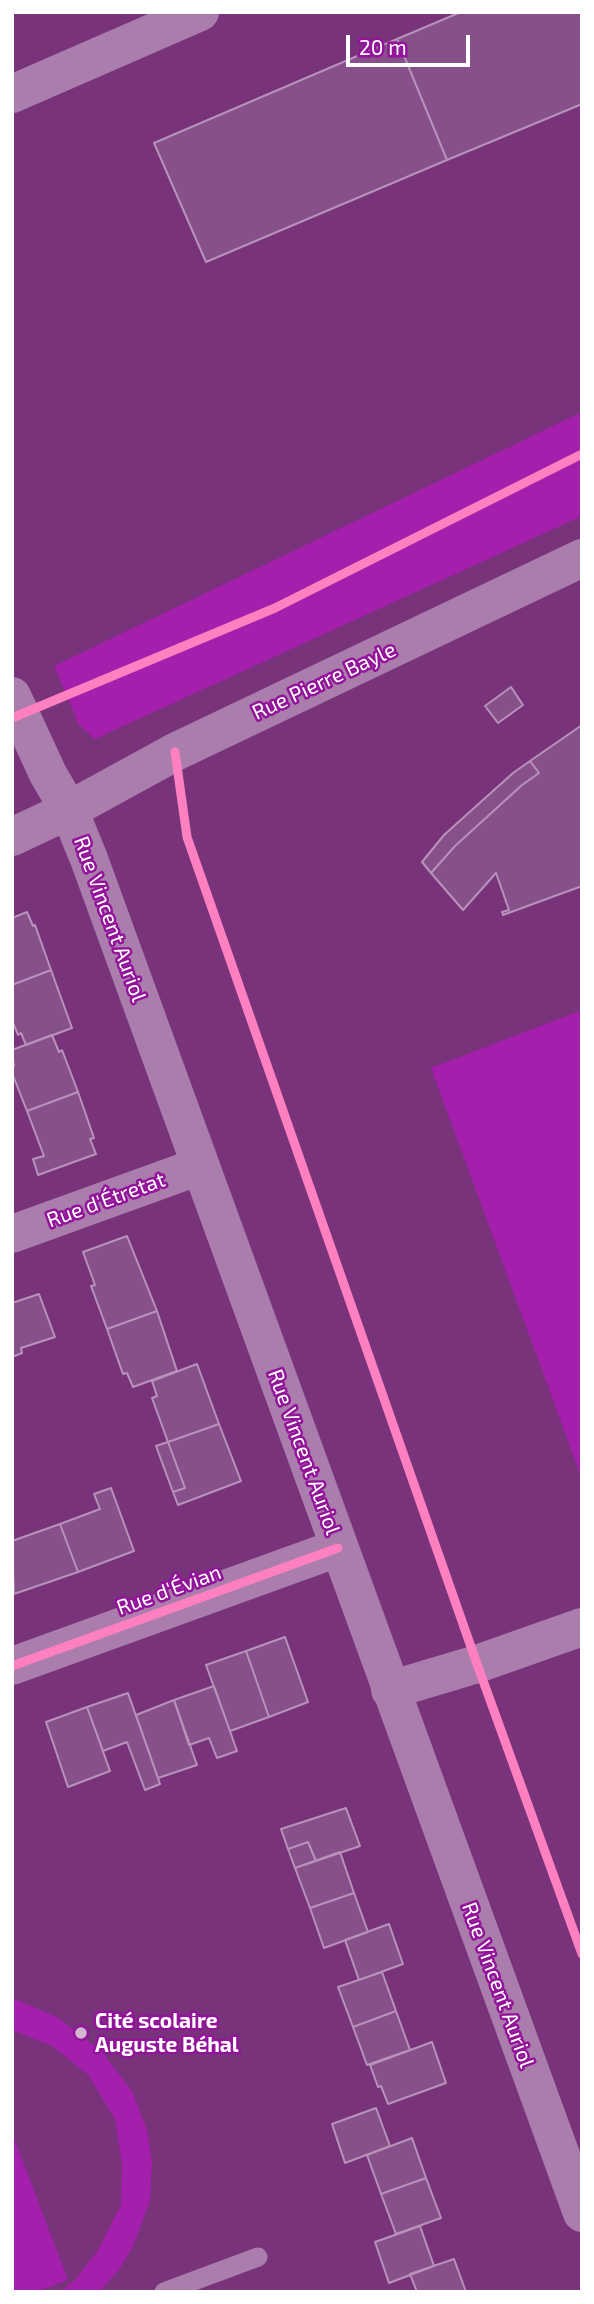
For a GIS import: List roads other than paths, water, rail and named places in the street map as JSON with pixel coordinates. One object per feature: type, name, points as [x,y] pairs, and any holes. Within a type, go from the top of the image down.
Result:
[{"type":"street","points":[[12,94],[200,12]]},
{"type":"street","name":"Rue Pierre Bayle","points":[[12,837],[69,810],[175,751],[582,558]]},
{"type":"street","name":"Rue Vincent Auriol","points":[[12,695],[48,774],[69,810],[582,2213]]},
{"type":"street","name":"Rue d'Étretat","points":[[12,1234],[200,1166]]},
{"type":"street","name":"Rue d'Évian","points":[[12,1665],[338,1548]]},
{"type":"street","points":[[390,1690],[477,1664],[582,1627]]},
{"type":"lane","points":[[164,2292],[258,2257]]},
{"type":"place","name":"Cité scolaire Auguste Béhal","points":[[81,2033]]}]
